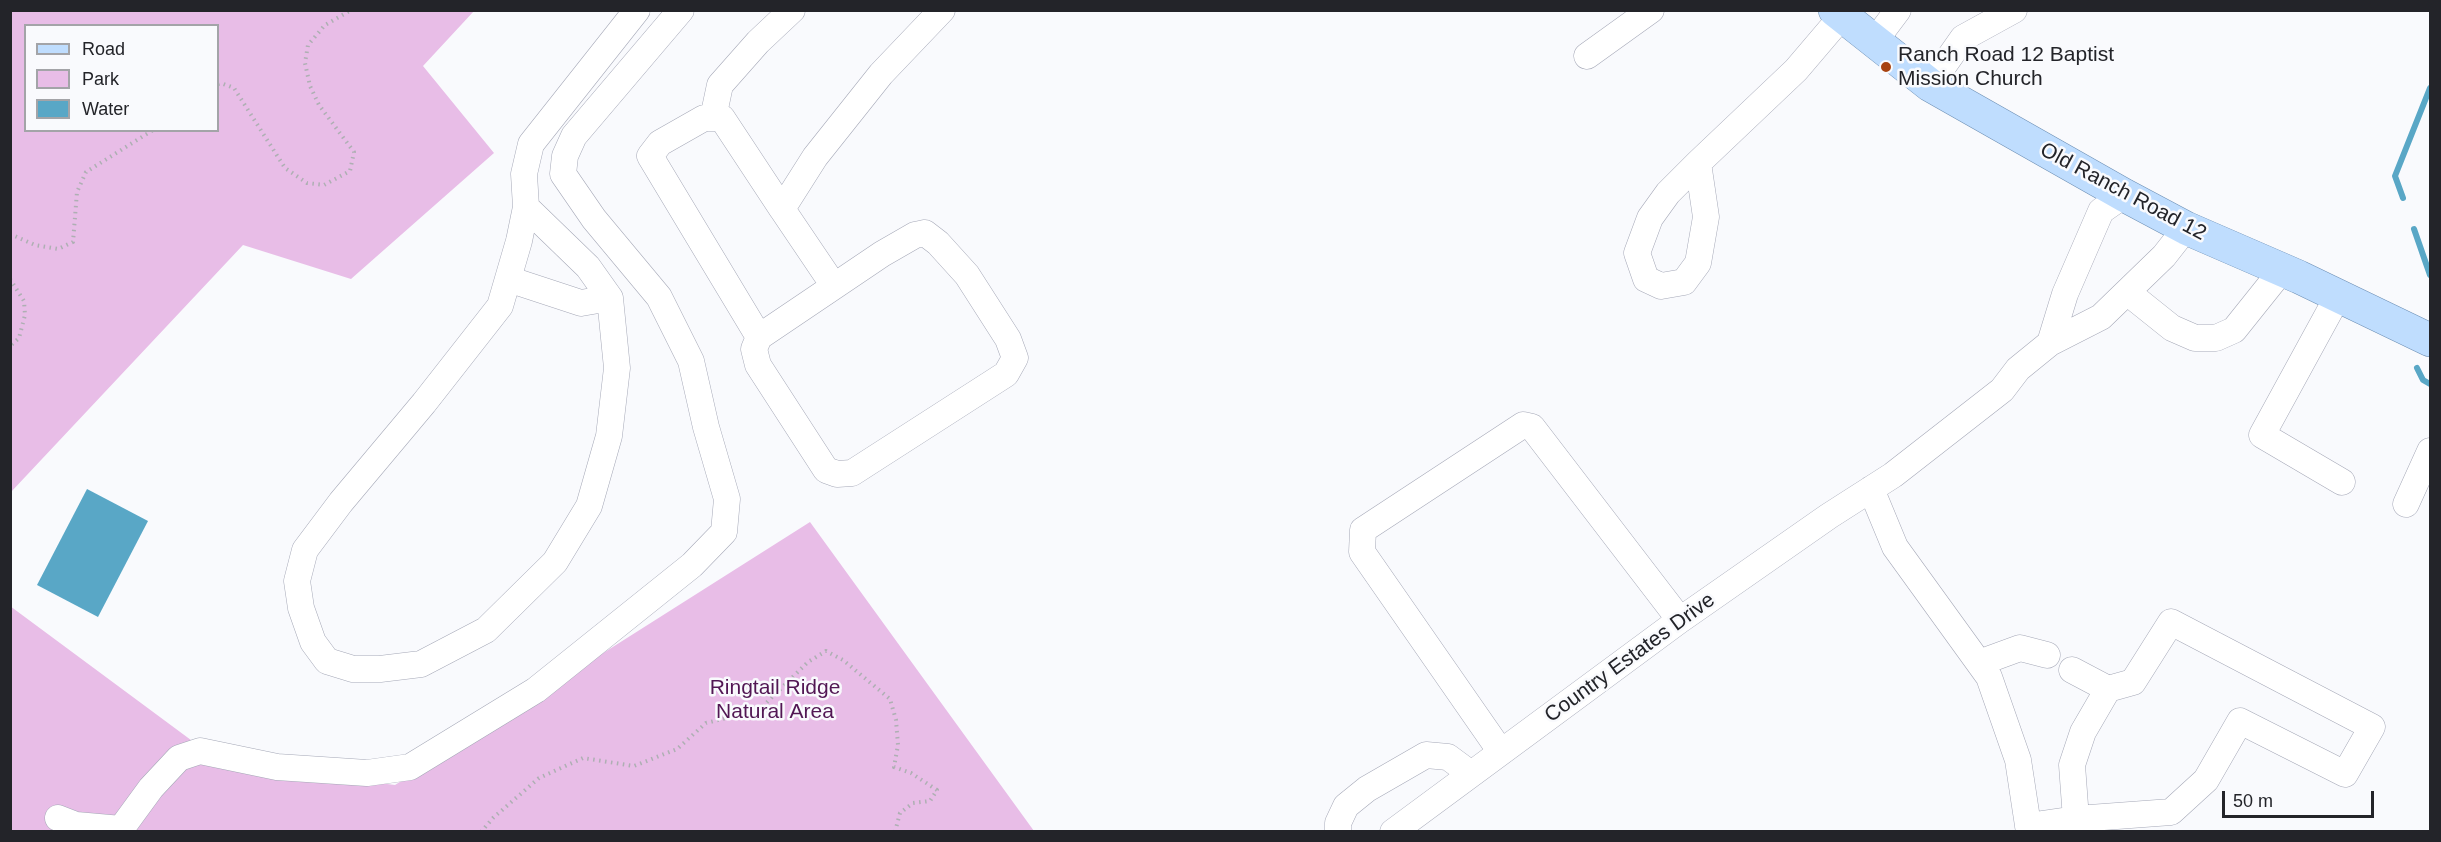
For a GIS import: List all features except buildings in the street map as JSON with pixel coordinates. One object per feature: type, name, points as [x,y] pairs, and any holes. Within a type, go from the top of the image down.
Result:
[{"type":"main road","name":"Old Ranch Road 12","points":[[1838,13],[1930,85],[2124,195],[2186,228],[2282,270],[2430,340]]},
{"type":"street","points":[[526,207],[588,267],[610,298],[617,368],[609,436],[590,506],[555,562],[486,630],[421,664],[380,669],[353,669],[327,661],[313,642],[301,608],[297,581],[305,550],[341,502],[424,403],[500,306],[526,207],[524,174],[531,144],[637,10]]},
{"type":"street","points":[[58,818],[76,825],[121,829],[151,788],[179,758],[201,751],[277,767],[367,773],[410,767],[536,690],[692,565],[724,532],[727,500],[706,427],[691,361],[659,297],[594,219],[563,174],[565,156],[574,136],[681,10]]},
{"type":"street","points":[[713,118],[720,85],[758,42],[792,10]]},
{"type":"street","points":[[783,208],[814,157],[866,92],[942,10]]},
{"type":"street","points":[[1587,56],[1651,10]]},
{"type":"street","points":[[1874,42],[1898,10]]},
{"type":"street","points":[[1930,85],[1963,38],[2014,10]]},
{"type":"street","points":[[1698,164],[1796,70],[1838,13]]},
{"type":"street","points":[[759,336],[650,156],[660,143],[704,118],[722,118],[834,286]]},
{"type":"street","points":[[2050,343],[2065,294],[2101,211],[2124,195]]},
{"type":"street","name":"Country Estates Drive","points":[[1393,831],[1680,620],[1829,516],[1893,476],[2002,390],[2018,369],[2050,343],[2101,317],[2164,256],[2186,228]]},
{"type":"street","points":[[925,233],[938,243],[967,275],[1008,339],[1015,358],[1006,374],[852,473],[837,474],[825,470],[758,365],[754,349],[759,336],[834,286],[882,254],[915,235],[925,233]]},
{"type":"street","points":[[2127,292],[2172,328],[2195,338],[2216,338],[2234,330],[2282,270]]},
{"type":"street","points":[[508,279],[581,303],[610,298]]},
{"type":"street","points":[[2338,296],[2262,435],[2342,482]]},
{"type":"street","points":[[1501,752],[1362,552],[1363,530],[1522,426],[1532,427],[1680,620]]},
{"type":"street","points":[[2406,504],[2430,451]]},
{"type":"street","points":[[1871,489],[1895,547],[1989,677],[2018,760],[2029,829],[2076,819],[2171,812],[2206,780],[2240,721],[2345,774],[2372,727],[2171,622],[2133,682],[2108,689],[2072,670]]},
{"type":"street","points":[[1979,663],[2020,648],[2047,655]]},
{"type":"street","points":[[2076,819],[2072,765],[2083,732],[2108,689]]},
{"type":"street","points":[[1338,831],[1338,823],[1346,806],[1367,789],[1426,755],[1448,757],[1471,774]]},
{"type":"path","points":[[219,84],[234,88],[285,168],[307,183],[324,185],[350,171],[354,152],[319,105],[310,86],[305,63],[308,45],[325,25],[351,10]]},
{"type":"path","points":[[10,234],[36,245],[58,249],[73,242],[76,192],[86,172],[150,132]]},
{"type":"path","points":[[10,279],[24,301],[25,315],[19,338],[10,346]]},
{"type":"path","points":[[481,831],[539,778],[583,758],[634,766],[677,749],[706,723],[759,710],[808,662],[826,651],[843,660],[890,699],[896,720],[898,745],[894,767],[911,773],[937,790],[930,801],[913,803],[900,813],[895,831]]},
{"type":"green space","points":[[11,10],[474,11],[423,66],[494,153],[351,279],[243,245],[11,492]]},
{"type":"green space","name":"Ringtail Ridge Natural Area","points":[[810,522],[1034,831],[11,831],[10,606],[222,763],[395,785]]},
{"type":"water","points":[[87,489],[148,521],[98,617],[37,585]]},
{"type":"waterway","points":[[2403,198],[2395,176],[2430,88]]},
{"type":"waterway","points":[[2414,229],[2430,275]]},
{"type":"waterway","points":[[2417,368],[2423,380],[2430,384]]},
{"type":"place","name":"Ranch Road 12 Baptist Mission Church","points":[[1886,67]]}]
